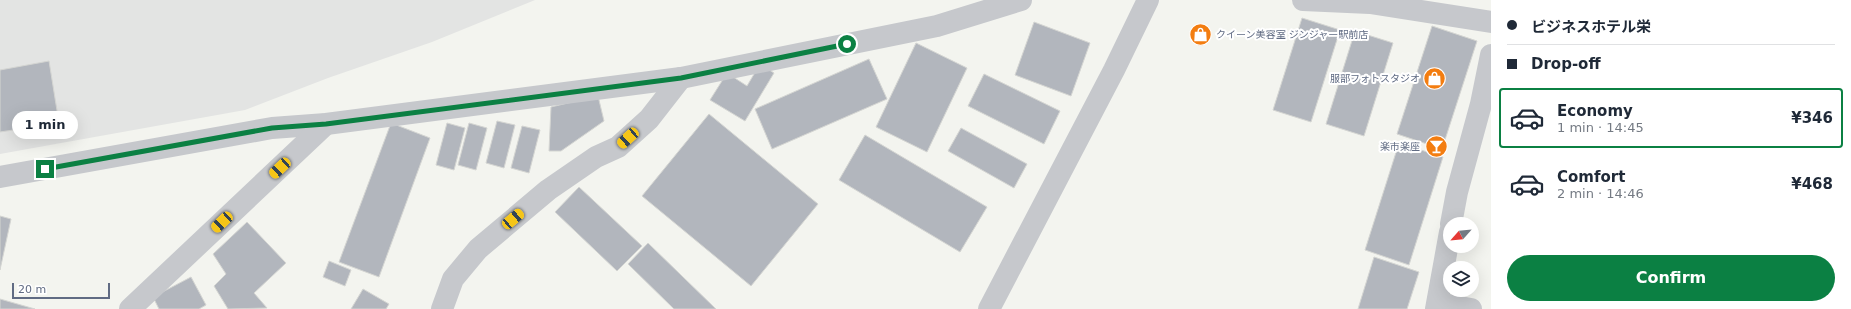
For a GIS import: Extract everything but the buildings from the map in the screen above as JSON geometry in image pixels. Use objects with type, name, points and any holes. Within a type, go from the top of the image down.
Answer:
[{"type":"street","points":[[0,177],[272,128],[326,124],[681,78],[937,26],[1021,0]]},
{"type":"street","points":[[989,309],[1114,70],[1148,0]]},
{"type":"street","points":[[1304,0],[1370,2],[1491,22],[1491,14]]},
{"type":"street","points":[[1453,217],[1457,192],[1482,104],[1491,55]]},
{"type":"street","points":[[442,309],[453,279],[478,249],[548,190],[596,157],[618,147],[649,120],[681,78]]},
{"type":"street","points":[[130,309],[326,124]]},
{"type":"street","points":[[1446,253],[1437,306],[1471,309]]},
{"type":"shaded area","points":[[0,0],[535,0],[432,42],[328,78],[245,110],[0,154]]},
{"type":"place","name":"クイーン美容室 ジンジャー駅前店","points":[[1201,34]]},
{"type":"place","name":"服部フォトスタジオ","points":[[1435,78]]},
{"type":"place","name":"楽市楽座","points":[[1436,146]]},
{"type":"route","points":[[45,169],[272,128],[326,124],[681,78],[847,44]]}]
